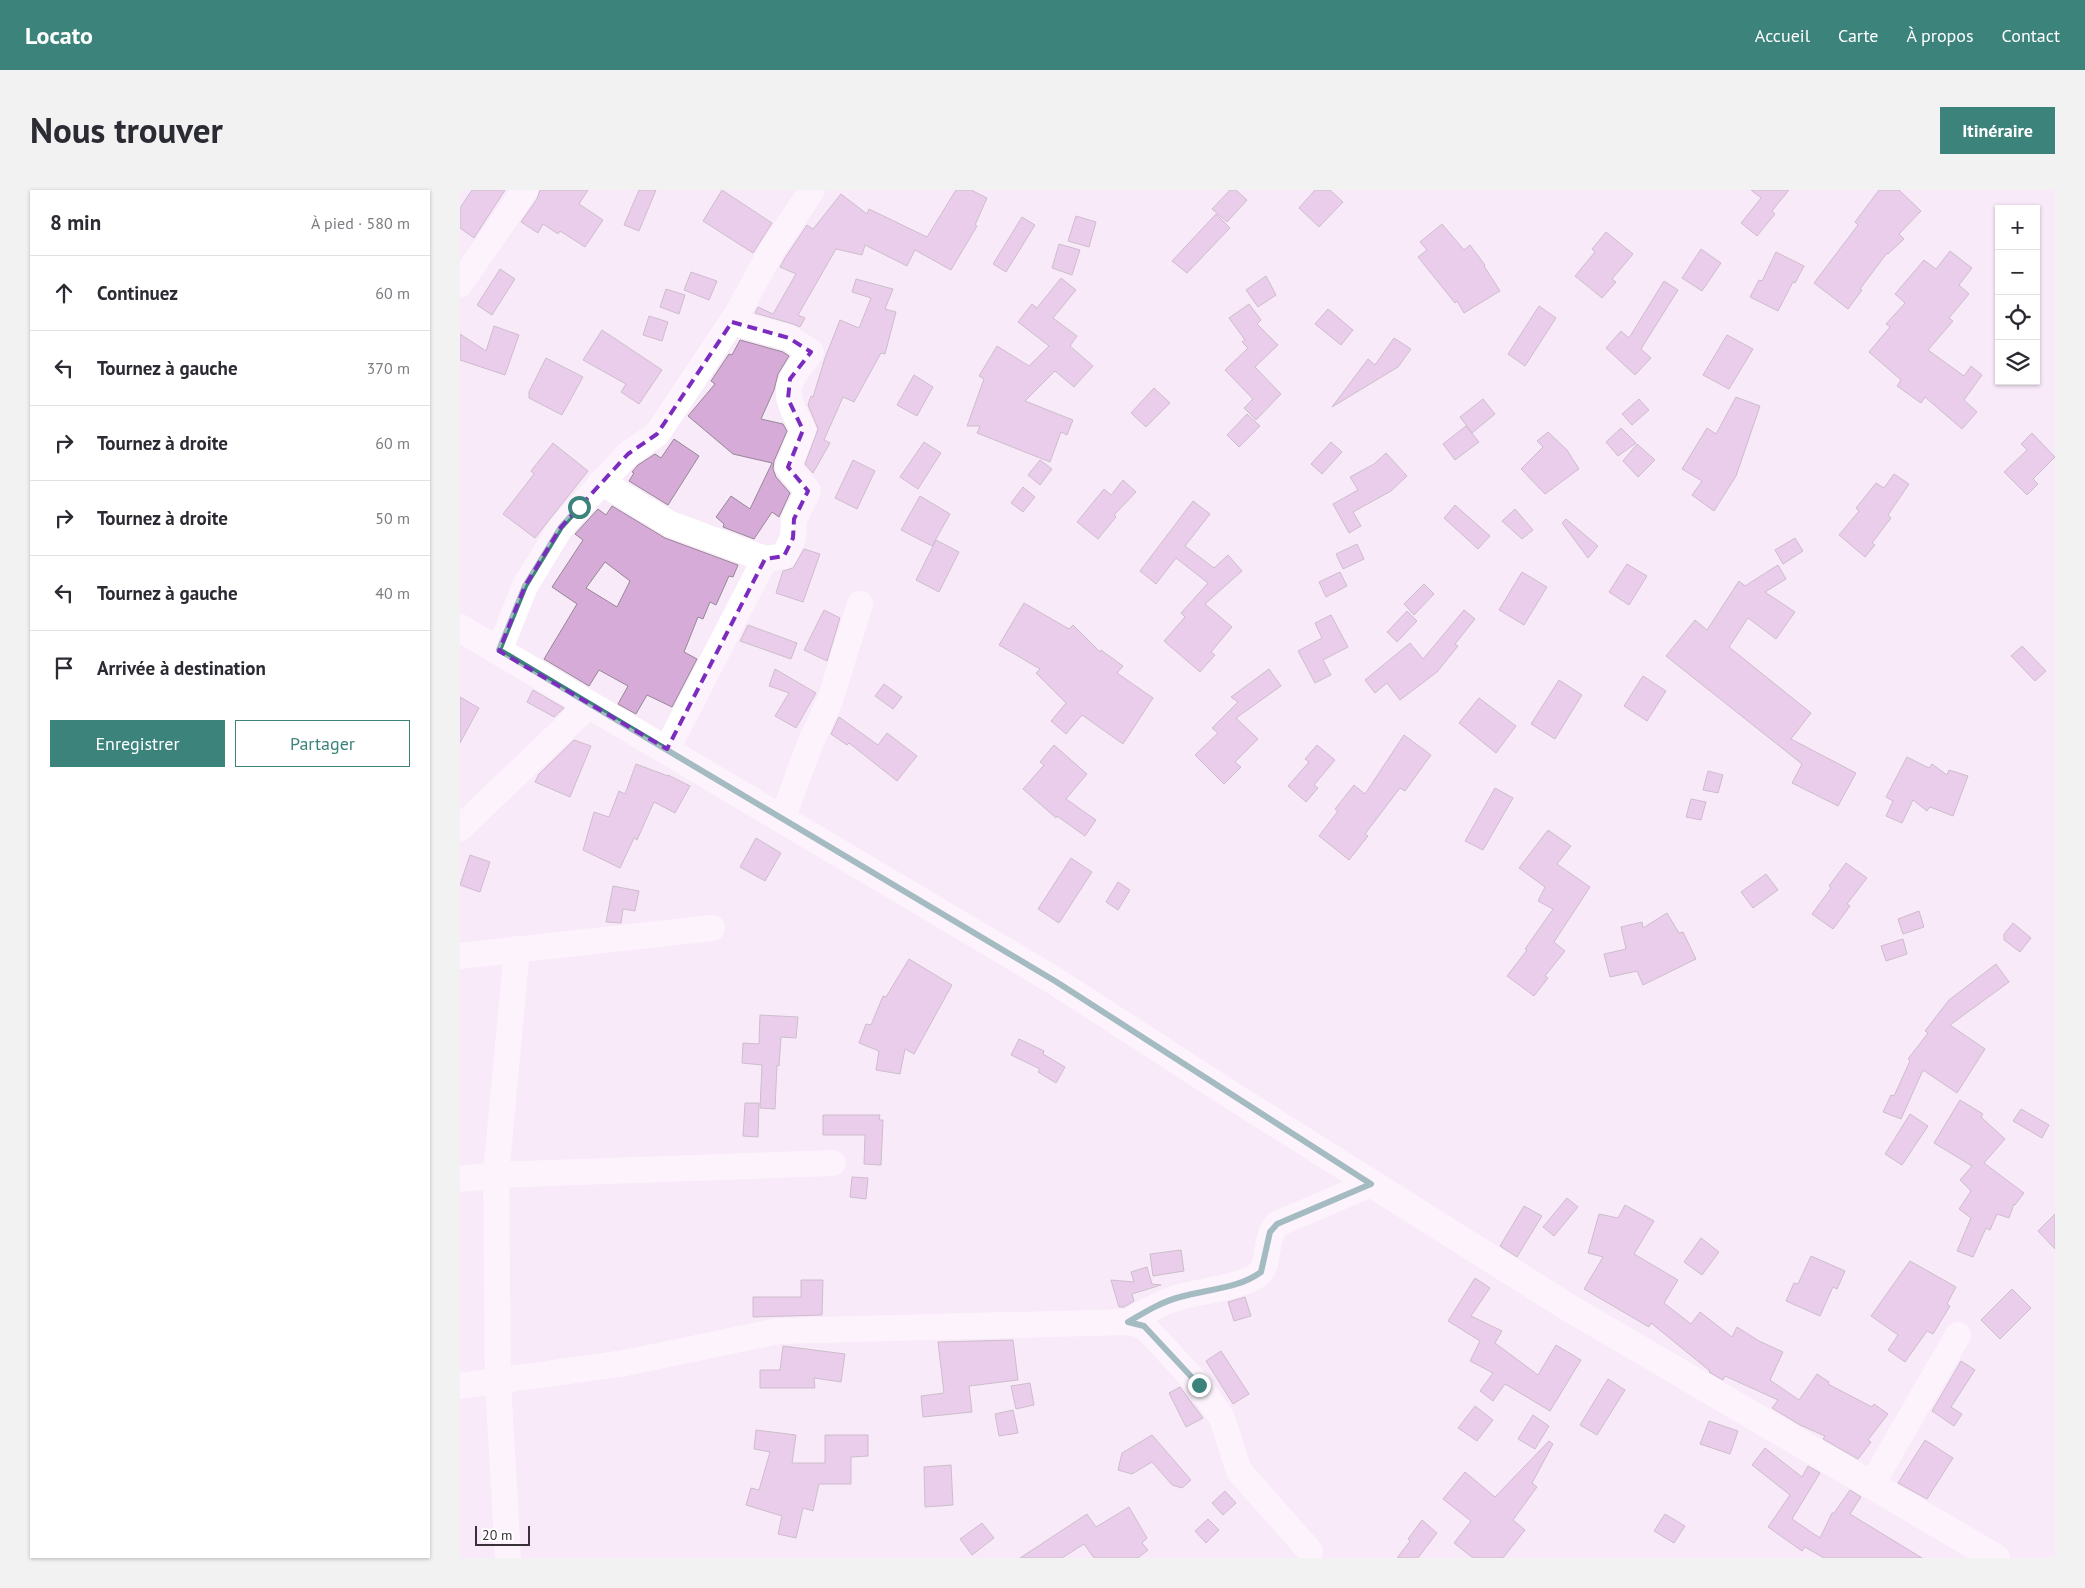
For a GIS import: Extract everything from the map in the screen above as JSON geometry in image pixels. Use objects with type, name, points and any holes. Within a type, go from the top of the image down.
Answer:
[{"type":"main road","points":[[460,628],[1055,981],[1371,1184],[1566,1306],[1996,1558]]},
{"type":"street","points":[[460,284],[525,190]]},
{"type":"street","points":[[499,650],[530,578],[561,527],[628,454],[657,434],[732,322],[772,250],[812,190]]},
{"type":"street","points":[[601,482],[670,524],[765,559],[784,556],[793,538],[794,519],[808,491],[788,467],[803,430],[788,399],[790,379],[811,352],[789,338],[732,322]]},
{"type":"street","points":[[667,750],[765,559]]},
{"type":"street","points":[[782,819],[810,744],[830,700],[860,604]]},
{"type":"street","points":[[460,828],[589,705]]},
{"type":"street","points":[[460,956],[712,928]]},
{"type":"street","points":[[508,1558],[498,1382],[496,1175],[517,949]]},
{"type":"street","points":[[460,1179],[496,1175],[833,1163]]},
{"type":"street","points":[[1128,1322],[1178,1297],[1232,1286],[1251,1280],[1261,1272],[1270,1232],[1277,1224],[1371,1184]]},
{"type":"street","points":[[460,1386],[625,1363],[778,1331],[1128,1322],[1144,1326],[1199,1385],[1222,1418],[1240,1471],[1310,1551]]},
{"type":"street","points":[[1872,1484],[1958,1335]]},
{"type":"highlighted area","points":[[732,322],[789,338],[811,352],[790,379],[788,399],[803,430],[788,467],[808,491],[794,519],[793,538],[784,556],[765,559],[667,749],[499,651],[525,586],[561,527],[628,454],[657,434]]},
{"type":"building","points":[[472,190],[505,190],[474,238],[460,228],[460,208]]},
{"type":"building","points":[[540,190],[588,190],[579,204],[603,220],[585,247],[560,231],[558,234],[543,224],[538,233],[521,222],[537,199]]},
{"type":"building","points":[[639,190],[656,190],[639,231],[624,225]]},
{"type":"building","points":[[722,190],[772,223],[753,253],[703,221]]},
{"type":"building","points":[[956,190],[971,190],[987,198],[975,225],[977,226],[951,270],[915,250],[907,266],[865,245],[862,255],[836,249],[798,315],[805,318],[800,327],[755,313],[758,307],[773,314],[796,274],[780,267],[785,258],[807,225],[813,229],[841,194],[867,214],[869,209],[927,237]]},
{"type":"building","points":[[1230,190],[1236,190],[1247,200],[1227,222],[1212,209]]},
{"type":"building","points":[[1315,190],[1330,190],[1343,202],[1319,227],[1299,208]]},
{"type":"building","points":[[1751,190],[1789,190],[1772,211],[1775,214],[1757,236],[1741,223],[1761,198]]},
{"type":"building","points":[[1879,190],[1899,190],[1921,211],[1899,234],[1904,239],[1887,253],[1860,289],[1862,290],[1848,309],[1814,283],[1858,225],[1855,222]]},
{"type":"building","points":[[1216,214],[1230,228],[1187,273],[1172,261]]},
{"type":"building","points":[[1076,216],[1096,222],[1089,247],[1068,241]]},
{"type":"building","points":[[1022,217],[1035,225],[1006,272],[993,264]]},
{"type":"building","points":[[1442,224],[1464,250],[1470,245],[1485,265],[1500,291],[1464,313],[1457,301],[1455,303],[1418,257],[1427,250],[1420,242]]},
{"type":"building","points":[[1606,232],[1633,254],[1612,279],[1616,282],[1602,298],[1575,276],[1595,252],[1592,249]]},
{"type":"building","points":[[1059,244],[1080,250],[1072,275],[1052,268]]},
{"type":"building","points":[[1701,249],[1721,263],[1702,291],[1682,278]]},
{"type":"building","points":[[1950,251],[1972,268],[1959,285],[1969,294],[1949,318],[1953,321],[1928,350],[1964,376],[1971,366],[1982,375],[1964,400],[1977,412],[1962,429],[1925,397],[1921,403],[1897,386],[1901,380],[1869,352],[1890,327],[1886,324],[1905,303],[1895,294],[1924,260],[1936,269]]},
{"type":"building","points":[[1776,252],[1804,266],[1795,283],[1793,282],[1778,311],[1750,297],[1759,280],[1762,281]]},
{"type":"building","points":[[500,269],[515,279],[492,315],[477,305]]},
{"type":"building","points":[[691,272],[717,281],[709,300],[684,290]]},
{"type":"building","points":[[1266,276],[1276,295],[1258,307],[1246,290]]},
{"type":"building","points":[[1061,278],[1076,290],[1053,318],[1077,336],[1070,346],[1093,366],[1074,387],[1055,371],[1025,401],[1073,420],[1067,435],[1061,432],[1050,462],[977,433],[980,426],[967,426],[984,379],[979,376],[997,346],[1029,366],[1049,346],[1018,322],[1032,304],[1037,308]]},
{"type":"building","points":[[856,279],[893,289],[885,309],[896,312],[885,354],[881,353],[854,402],[843,397],[824,440],[830,443],[813,473],[805,464],[818,429],[808,405],[811,396],[813,397],[825,358],[840,320],[859,328],[871,298],[852,292]]},
{"type":"building","points":[[1664,281],[1678,290],[1641,349],[1651,358],[1635,375],[1606,348],[1621,331],[1629,338]]},
{"type":"building","points":[[666,289],[685,295],[679,314],[660,307]]},
{"type":"building","points":[[1249,304],[1261,320],[1257,324],[1278,345],[1255,367],[1281,394],[1256,420],[1244,408],[1253,399],[1225,370],[1248,348],[1242,342],[1245,340],[1229,318]]},
{"type":"building","points":[[1539,306],[1556,318],[1525,366],[1508,354]]},
{"type":"building","points":[[1328,309],[1353,330],[1341,345],[1315,324]]},
{"type":"building","points":[[649,316],[668,322],[662,341],[643,335]]},
{"type":"building","points":[[494,326],[519,335],[505,375],[460,360],[460,334],[486,351]]},
{"type":"building","points":[[602,330],[662,370],[639,404],[621,392],[626,384],[583,360]]},
{"type":"building","points":[[1727,335],[1753,349],[1729,389],[1703,375]]},
{"type":"building","points":[[1394,338],[1411,349],[1398,367],[1332,407],[1368,359],[1375,365]]},
{"type":"building","points":[[740,340],[783,352],[789,356],[778,374],[774,390],[761,419],[783,424],[787,431],[774,461],[773,469],[776,477],[790,493],[779,517],[772,512],[754,539],[723,527],[724,524],[716,517],[731,496],[750,509],[772,463],[733,454],[688,416],[715,384],[711,381],[729,354],[732,355]]},
{"type":"building","points":[[546,358],[583,377],[562,415],[529,398],[529,392]]},
{"type":"building","points":[[914,375],[933,387],[917,416],[897,405]]},
{"type":"building","points":[[1154,388],[1170,403],[1146,427],[1131,413]]},
{"type":"building","points":[[1736,397],[1760,406],[1736,476],[1714,511],[1692,495],[1702,481],[1682,469],[1707,428],[1716,434]]},
{"type":"building","points":[[1483,399],[1495,414],[1472,433],[1460,417]]},
{"type":"building","points":[[1639,399],[1649,410],[1632,425],[1622,414]]},
{"type":"building","points":[[1247,414],[1260,426],[1239,447],[1227,435]]},
{"type":"building","points":[[1466,426],[1479,442],[1455,460],[1443,444]]},
{"type":"building","points":[[1621,428],[1636,443],[1618,456],[1606,442]]},
{"type":"building","points":[[1548,432],[1567,450],[1579,469],[1545,494],[1521,469],[1543,447],[1537,441]]},
{"type":"building","points":[[2032,433],[2055,457],[2033,479],[2038,484],[2027,495],[2004,472],[2027,450],[2021,444]]},
{"type":"building","points":[[674,439],[699,456],[668,505],[629,481],[634,473],[632,472],[638,465],[655,454],[661,458]]},
{"type":"building","points":[[924,442],[941,453],[918,489],[900,477]]},
{"type":"building","points":[[1331,442],[1342,452],[1322,474],[1311,464]]},
{"type":"building","points":[[553,443],[588,471],[535,538],[503,514],[534,474],[531,471]]},
{"type":"building","points":[[1637,444],[1655,460],[1638,477],[1623,461]]},
{"type":"building","points":[[1386,453],[1407,476],[1391,491],[1353,512],[1361,526],[1349,533],[1333,504],[1358,490],[1350,477],[1374,464]]},
{"type":"building","points":[[853,460],[875,471],[857,509],[835,498]]},
{"type":"building","points":[[1040,460],[1052,469],[1040,485],[1028,475]]},
{"type":"building","points":[[1894,474],[1909,484],[1888,515],[1891,518],[1872,543],[1875,545],[1865,557],[1839,535],[1859,511],[1856,508],[1876,483],[1884,488]]},
{"type":"building","points":[[1123,480],[1136,492],[1114,515],[1116,517],[1098,539],[1077,522],[1104,489],[1111,495]]},
{"type":"building","points":[[1023,487],[1035,497],[1023,512],[1011,503]]},
{"type":"building","points":[[920,496],[950,514],[932,546],[901,530]]},
{"type":"building","points":[[1193,501],[1210,514],[1185,546],[1214,568],[1228,555],[1242,571],[1205,604],[1232,627],[1211,652],[1215,655],[1200,672],[1164,641],[1185,617],[1181,613],[1208,583],[1176,558],[1156,584],[1140,571]]},
{"type":"building","points":[[1455,505],[1490,536],[1478,549],[1444,518]]},
{"type":"building","points":[[612,506],[665,538],[738,565],[733,577],[729,576],[716,605],[710,602],[703,619],[698,617],[684,652],[697,659],[672,707],[647,695],[636,714],[618,704],[628,686],[599,670],[589,686],[544,659],[577,604],[552,587],[583,540],[575,534],[598,509],[606,515]],"holes":[[[605,562],[630,581],[617,607],[586,588]]]},
{"type":"building","points":[[1515,509],[1533,530],[1522,539],[1502,521]]},
{"type":"building","points":[[1566,519],[1598,546],[1588,558],[1562,523]]},
{"type":"building","points":[[1795,538],[1803,551],[1783,564],[1775,550]]},
{"type":"building","points":[[936,540],[959,552],[939,592],[916,580]]},
{"type":"building","points":[[1357,544],[1364,559],[1343,569],[1336,554]]},
{"type":"building","points":[[804,549],[820,554],[803,602],[776,593],[783,571],[793,568]]},
{"type":"building","points":[[1627,564],[1647,576],[1629,605],[1609,592]]},
{"type":"building","points":[[1778,565],[1786,579],[1765,592],[1795,612],[1776,639],[1748,618],[1729,647],[1811,713],[1791,739],[1856,773],[1838,806],[1792,783],[1802,764],[1666,656],[1695,620],[1707,630],[1739,581],[1745,586]]},
{"type":"building","points":[[1340,572],[1347,586],[1326,597],[1319,582]]},
{"type":"building","points":[[1522,572],[1547,587],[1524,625],[1499,610]]},
{"type":"building","points":[[1424,584],[1434,594],[1414,615],[1404,604]]},
{"type":"building","points":[[1024,603],[1069,629],[1073,625],[1100,652],[1101,650],[1123,666],[1117,673],[1153,698],[1123,744],[1082,715],[1066,734],[1051,721],[1066,703],[1036,673],[1040,669],[999,645]]},
{"type":"building","points":[[824,610],[840,618],[827,661],[804,650]]},
{"type":"building","points":[[1464,610],[1475,619],[1455,644],[1458,646],[1437,672],[1400,700],[1387,683],[1375,693],[1365,680],[1410,643],[1423,659]]},
{"type":"building","points":[[1407,611],[1417,621],[1397,642],[1387,632]]},
{"type":"building","points":[[1331,615],[1348,647],[1323,660],[1331,675],[1315,683],[1298,651],[1322,638],[1315,623]]},
{"type":"building","points":[[748,625],[797,643],[791,659],[740,641]]},
{"type":"building","points":[[2022,646],[2046,671],[2035,681],[2011,656]]},
{"type":"building","points":[[775,669],[816,693],[796,728],[775,716],[789,693],[769,686]]},
{"type":"building","points":[[1269,669],[1281,686],[1236,718],[1258,739],[1235,762],[1241,767],[1224,784],[1195,755],[1218,733],[1212,728],[1238,702],[1231,697]]},
{"type":"building","points":[[1643,676],[1666,691],[1647,721],[1624,706]]},
{"type":"building","points":[[1559,680],[1582,695],[1555,739],[1531,724]]},
{"type":"building","points":[[884,684],[902,697],[893,709],[875,696]]},
{"type":"building","points":[[533,690],[564,708],[554,717],[527,702]]},
{"type":"building","points":[[460,697],[479,708],[460,743]]},
{"type":"building","points":[[1479,698],[1516,726],[1496,753],[1459,723]]},
{"type":"building","points":[[839,717],[878,745],[887,733],[917,756],[897,781],[849,743],[847,745],[831,734]]},
{"type":"building","points":[[1404,735],[1431,755],[1405,791],[1400,788],[1365,834],[1368,836],[1349,860],[1319,836],[1338,811],[1335,809],[1354,785],[1365,794]]},
{"type":"building","points":[[574,740],[591,746],[570,797],[535,782],[539,774]]},
{"type":"building","points":[[1054,745],[1087,774],[1066,799],[1096,820],[1085,836],[1057,816],[1056,818],[1023,789],[1044,765],[1040,762]]},
{"type":"building","points":[[1317,745],[1335,760],[1314,785],[1318,788],[1306,802],[1288,786],[1309,762],[1305,759]]},
{"type":"building","points":[[1907,757],[1929,768],[1932,764],[1947,775],[1949,770],[1968,776],[1953,816],[1930,807],[1927,811],[1913,800],[1902,823],[1886,816],[1893,801],[1886,797]]},
{"type":"building","points":[[636,764],[668,775],[690,786],[675,813],[654,802],[637,840],[634,838],[620,868],[583,850],[594,812],[609,817],[619,791],[625,794]]},
{"type":"building","points":[[1708,771],[1723,775],[1718,793],[1703,790]]},
{"type":"building","points":[[1495,788],[1513,798],[1483,850],[1465,841]]},
{"type":"building","points":[[1691,799],[1706,802],[1701,820],[1686,817]]},
{"type":"building","points":[[1548,830],[1571,846],[1557,864],[1590,887],[1554,942],[1565,951],[1545,976],[1548,978],[1534,996],[1507,976],[1527,950],[1525,949],[1553,909],[1538,901],[1545,887],[1519,868]]},
{"type":"building","points":[[756,838],[781,853],[765,881],[740,867]]},
{"type":"building","points":[[470,855],[490,862],[480,892],[460,885]]},
{"type":"building","points":[[1071,858],[1092,872],[1059,923],[1038,909]]},
{"type":"building","points":[[1846,863],[1867,878],[1847,904],[1850,906],[1833,929],[1812,914]]},
{"type":"building","points":[[1766,874],[1778,890],[1753,908],[1741,892]]},
{"type":"building","points":[[1118,882],[1130,890],[1118,910],[1106,902]]},
{"type":"building","points":[[613,886],[639,891],[635,911],[623,909],[621,923],[606,922]]},
{"type":"building","points":[[1919,911],[1924,927],[1903,934],[1898,919]]},
{"type":"building","points":[[1667,913],[1679,933],[1683,932],[1696,959],[1643,985],[1637,971],[1610,977],[1604,954],[1626,949],[1621,927],[1642,922],[1643,928]]},
{"type":"building","points":[[2013,923],[2031,938],[2020,952],[2004,940],[2004,934]]},
{"type":"building","points":[[1903,939],[1907,954],[1886,961],[1881,946]]},
{"type":"building","points":[[909,959],[952,985],[914,1054],[905,1049],[900,1074],[876,1070],[879,1051],[859,1043],[866,1024],[871,1025],[883,996],[886,997]]},
{"type":"building","points":[[1996,964],[2009,982],[1950,1025],[1985,1049],[1957,1093],[1923,1070],[1901,1119],[1883,1112],[1891,1095],[1894,1096],[1910,1061],[1908,1059],[1928,1033],[1925,1031],[1949,1000]]},
{"type":"building","points":[[760,1015],[798,1017],[796,1038],[781,1037],[779,1066],[777,1065],[775,1109],[760,1108],[762,1065],[742,1063],[743,1043],[759,1044]]},
{"type":"building","points":[[1019,1039],[1044,1051],[1043,1054],[1065,1067],[1056,1083],[1038,1072],[1040,1069],[1011,1055]]},
{"type":"building","points":[[1960,1100],[1983,1114],[1981,1117],[2005,1139],[1984,1163],[2024,1193],[2014,1204],[2009,1218],[1997,1214],[1990,1230],[1986,1228],[1973,1257],[1957,1251],[1971,1218],[1959,1209],[1971,1191],[1960,1180],[1972,1166],[1934,1143]]},
{"type":"building","points":[[745,1103],[759,1103],[758,1137],[743,1136]]},
{"type":"building","points":[[2021,1109],[2049,1125],[2042,1138],[2013,1121]]},
{"type":"building","points":[[1910,1114],[1928,1126],[1902,1165],[1885,1154]]},
{"type":"building","points":[[823,1115],[880,1115],[879,1120],[883,1120],[881,1165],[864,1164],[865,1135],[823,1135]]},
{"type":"building","points":[[852,1177],[868,1178],[866,1199],[850,1197]]},
{"type":"building","points":[[1567,1198],[1578,1207],[1554,1236],[1543,1227]]},
{"type":"building","points":[[1625,1205],[1654,1221],[1634,1254],[1678,1280],[1664,1303],[1691,1324],[1700,1312],[1732,1337],[1737,1327],[1759,1341],[1783,1352],[1770,1380],[1799,1400],[1817,1374],[1829,1382],[1828,1384],[1872,1407],[1874,1404],[1888,1414],[1868,1440],[1871,1442],[1858,1459],[1823,1439],[1825,1436],[1800,1425],[1772,1408],[1778,1400],[1725,1376],[1723,1380],[1709,1372],[1651,1323],[1649,1327],[1584,1289],[1603,1257],[1588,1253],[1599,1214],[1618,1218]]},
{"type":"building","points":[[1524,1206],[1542,1216],[1517,1257],[1500,1246]]},
{"type":"building","points":[[2055,1214],[2055,1249],[2038,1231]]},
{"type":"building","points":[[1701,1238],[1719,1252],[1702,1275],[1684,1262]]},
{"type":"building","points":[[1181,1250],[1184,1271],[1153,1276],[1150,1254]]},
{"type":"building","points":[[1811,1256],[1845,1271],[1837,1289],[1833,1287],[1820,1316],[1786,1301],[1794,1283],[1798,1284]]},
{"type":"building","points":[[1910,1261],[1956,1287],[1947,1304],[1950,1306],[1933,1334],[1927,1331],[1905,1362],[1888,1350],[1898,1335],[1871,1316]]},
{"type":"building","points":[[1147,1267],[1152,1284],[1161,1285],[1132,1294],[1134,1301],[1124,1307],[1119,1307],[1111,1280],[1134,1282],[1131,1272]]},
{"type":"building","points":[[1475,1278],[1490,1288],[1471,1316],[1502,1331],[1495,1343],[1538,1375],[1556,1345],[1581,1360],[1550,1411],[1505,1384],[1493,1401],[1480,1391],[1493,1373],[1470,1361],[1480,1341],[1448,1321]]},
{"type":"building","points":[[801,1280],[823,1280],[822,1315],[753,1317],[753,1297],[801,1297]]},
{"type":"building","points":[[2012,1289],[2031,1308],[2000,1339],[1981,1320]]},
{"type":"building","points":[[1245,1297],[1251,1316],[1234,1321],[1228,1302]]},
{"type":"building","points":[[1013,1340],[1018,1380],[969,1386],[972,1412],[923,1417],[921,1396],[944,1393],[938,1342]]},
{"type":"building","points":[[783,1346],[845,1354],[841,1382],[814,1378],[815,1388],[760,1388],[760,1370],[780,1370]]},
{"type":"building","points":[[1221,1351],[1249,1394],[1233,1404],[1206,1361]]},
{"type":"building","points":[[1961,1361],[1975,1370],[1951,1407],[1962,1414],[1954,1426],[1932,1411]]},
{"type":"building","points":[[1608,1379],[1625,1390],[1597,1435],[1580,1425]]},
{"type":"building","points":[[1030,1383],[1034,1405],[1016,1409],[1011,1386]]},
{"type":"building","points":[[1180,1387],[1203,1418],[1186,1427],[1169,1393]]},
{"type":"building","points":[[1475,1406],[1493,1420],[1477,1441],[1458,1428]]},
{"type":"building","points":[[1013,1410],[1018,1433],[999,1436],[995,1414]]},
{"type":"building","points":[[1533,1415],[1549,1426],[1535,1449],[1518,1439]]},
{"type":"building","points":[[1709,1421],[1738,1431],[1730,1454],[1700,1444]]},
{"type":"building","points":[[756,1430],[796,1435],[792,1463],[825,1463],[825,1435],[868,1435],[868,1456],[851,1457],[851,1484],[819,1484],[813,1511],[803,1508],[796,1538],[778,1534],[782,1516],[746,1505],[751,1488],[759,1490],[770,1452],[754,1449]]},
{"type":"building","points":[[1152,1435],[1191,1480],[1182,1488],[1172,1485],[1152,1462],[1132,1474],[1118,1470],[1122,1453]]},
{"type":"building","points":[[1925,1440],[1953,1458],[1927,1499],[1898,1483]]},
{"type":"building","points":[[1549,1441],[1553,1444],[1532,1483],[1537,1487],[1513,1520],[1525,1530],[1503,1558],[1473,1558],[1454,1543],[1471,1521],[1443,1499],[1465,1472],[1495,1497]]},
{"type":"building","points":[[1765,1448],[1802,1477],[1808,1466],[1820,1473],[1792,1519],[1820,1538],[1832,1513],[1834,1513],[1850,1490],[1861,1497],[1850,1514],[1922,1558],[1824,1558],[1805,1547],[1802,1551],[1768,1527],[1790,1495],[1752,1465]]},
{"type":"building","points":[[951,1465],[953,1505],[925,1507],[924,1467]]},
{"type":"building","points":[[1225,1491],[1236,1503],[1223,1515],[1212,1503]]},
{"type":"building","points":[[1129,1507],[1147,1538],[1142,1543],[1148,1550],[1138,1558],[1094,1558],[1084,1544],[1062,1558],[1020,1558],[1087,1514],[1096,1527]]},
{"type":"building","points":[[1665,1514],[1685,1526],[1674,1543],[1654,1531]]},
{"type":"building","points":[[1208,1519],[1219,1530],[1206,1543],[1195,1531]]},
{"type":"building","points":[[1422,1520],[1437,1533],[1418,1558],[1397,1558],[1410,1541],[1408,1539]]},
{"type":"building","points":[[982,1523],[994,1538],[972,1555],[960,1539]]},
{"type":"route","points":[[579,507],[561,527],[525,586],[499,650],[1055,981],[1371,1184],[1277,1224],[1270,1232],[1261,1272],[1251,1280],[1232,1286],[1178,1297],[1128,1322],[1144,1326],[1199,1385]]}]
